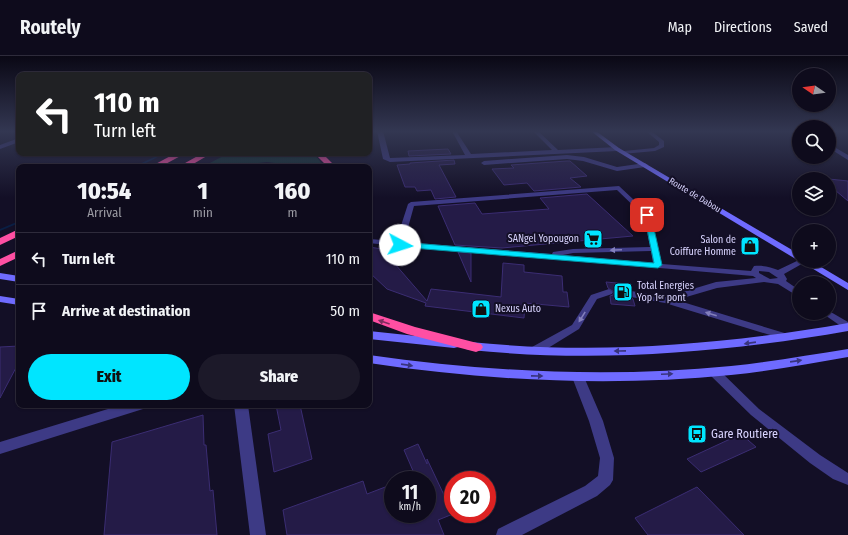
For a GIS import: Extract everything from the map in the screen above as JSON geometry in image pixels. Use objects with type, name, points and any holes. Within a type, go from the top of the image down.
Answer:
[{"type":"highway","points":[[160,164],[176,156]]},
{"type":"highway","points":[[188,164],[202,156]]},
{"type":"highway","points":[[321,156],[329,164]]},
{"type":"highway","points":[[0,242],[16,234]]},
{"type":"highway","points":[[0,263],[16,255]]},
{"type":"highway","points":[[372,317],[412,331],[476,347]]},
{"type":"main road","name":"Route de Dabou","points":[[625,153],[792,254]]},
{"type":"main road","points":[[816,268],[848,287]]},
{"type":"main road","points":[[0,276],[16,279]]},
{"type":"main road","points":[[1,300],[16,302]]},
{"type":"main road","points":[[372,335],[476,347],[593,352],[668,350],[726,346],[788,338],[848,327]]},
{"type":"main road","points":[[372,360],[409,366],[517,376],[578,377],[714,372],[848,353]]},
{"type":"street","points":[[386,153],[388,160],[527,153]]},
{"type":"street","points":[[504,535],[591,492],[605,480],[607,458],[596,421],[578,377]]},
{"type":"street","points":[[0,448],[128,408]]},
{"type":"street","points":[[241,408],[258,535]]},
{"type":"lane","points":[[484,163],[567,157],[584,159],[617,169],[645,165]]},
{"type":"lane","points":[[400,245],[411,204],[618,188],[647,215],[658,265]]},
{"type":"lane","points":[[372,241],[400,245],[755,274],[764,280]]},
{"type":"lane","points":[[541,257],[586,251],[655,249]]},
{"type":"lane","points":[[582,260],[586,251]]},
{"type":"lane","points":[[755,274],[754,270],[762,268],[779,277],[792,288]]},
{"type":"lane","points":[[666,300],[716,285],[779,277],[793,268]]},
{"type":"lane","points":[[536,350],[576,327],[594,297],[609,292]]},
{"type":"lane","points":[[632,294],[666,300],[788,338]]},
{"type":"lane","points":[[836,319],[848,327]]},
{"type":"lane","points":[[714,372],[755,412],[815,459],[838,475],[848,479]]},
{"type":"green space","points":[[223,156],[316,156],[322,164],[283,164],[267,162],[250,164],[208,164]]},
{"type":"building","points":[[408,153],[451,154],[409,156]]},
{"type":"building","points":[[454,160],[455,164],[439,165],[456,197],[435,199],[431,190],[417,191],[415,187],[405,187],[397,165],[410,163]]},
{"type":"building","points":[[570,161],[587,176],[570,178],[581,187],[534,191],[527,183],[504,185],[492,169],[514,168],[511,165]]},
{"type":"building","points":[[836,180],[848,181],[848,201],[836,191]]},
{"type":"building","points":[[587,194],[633,236],[502,248],[455,245],[438,206],[475,203],[482,214],[549,209],[540,198]]},
{"type":"building","points":[[372,247],[382,249],[427,301],[431,289],[501,297],[503,263],[524,265],[524,272],[562,276],[563,292],[567,292],[569,307],[525,303],[524,318],[425,306],[426,303],[387,289],[372,275]]},
{"type":"building","points":[[458,252],[471,253],[471,282]]},
{"type":"building","points":[[606,282],[628,284],[630,290],[626,294],[633,299],[635,306],[611,304],[610,296],[613,295],[614,292],[608,288]]},
{"type":"building","points":[[16,346],[16,368],[0,398],[0,347]]},
{"type":"building","points":[[277,408],[301,408],[312,459],[274,472],[268,434],[281,430]]},
{"type":"building","points":[[203,415],[204,445],[206,445],[210,491],[213,490],[217,535],[104,535],[112,442]]},
{"type":"building","points":[[741,434],[756,447],[701,472],[687,459]]},
{"type":"building","points":[[418,444],[427,464],[427,459],[433,471],[413,471],[404,450]]},
{"type":"building","points":[[436,478],[444,495],[444,518],[438,520],[444,535],[287,535],[283,510],[363,481],[367,494],[384,487],[384,523],[436,523]]},
{"type":"building","points":[[697,487],[744,535],[648,535],[635,518]]},
{"type":"waterway","points":[[141,164],[159,156]]},
{"type":"waterway","points":[[0,230],[16,223]]},
{"type":"place","name":"SANgel Yopougon","points":[[593,239]]},
{"type":"place","name":"Salon de Coiffure Homme","points":[[750,246]]},
{"type":"place","name":"Total Energies Yop 1ᵉʳ pont","points":[[623,292]]},
{"type":"place","name":"Nexus Auto","points":[[481,309]]},
{"type":"place","name":"Gare Routiere","points":[[697,434]]},
{"type":"route","points":[[400,245],[658,265],[647,215]]}]
